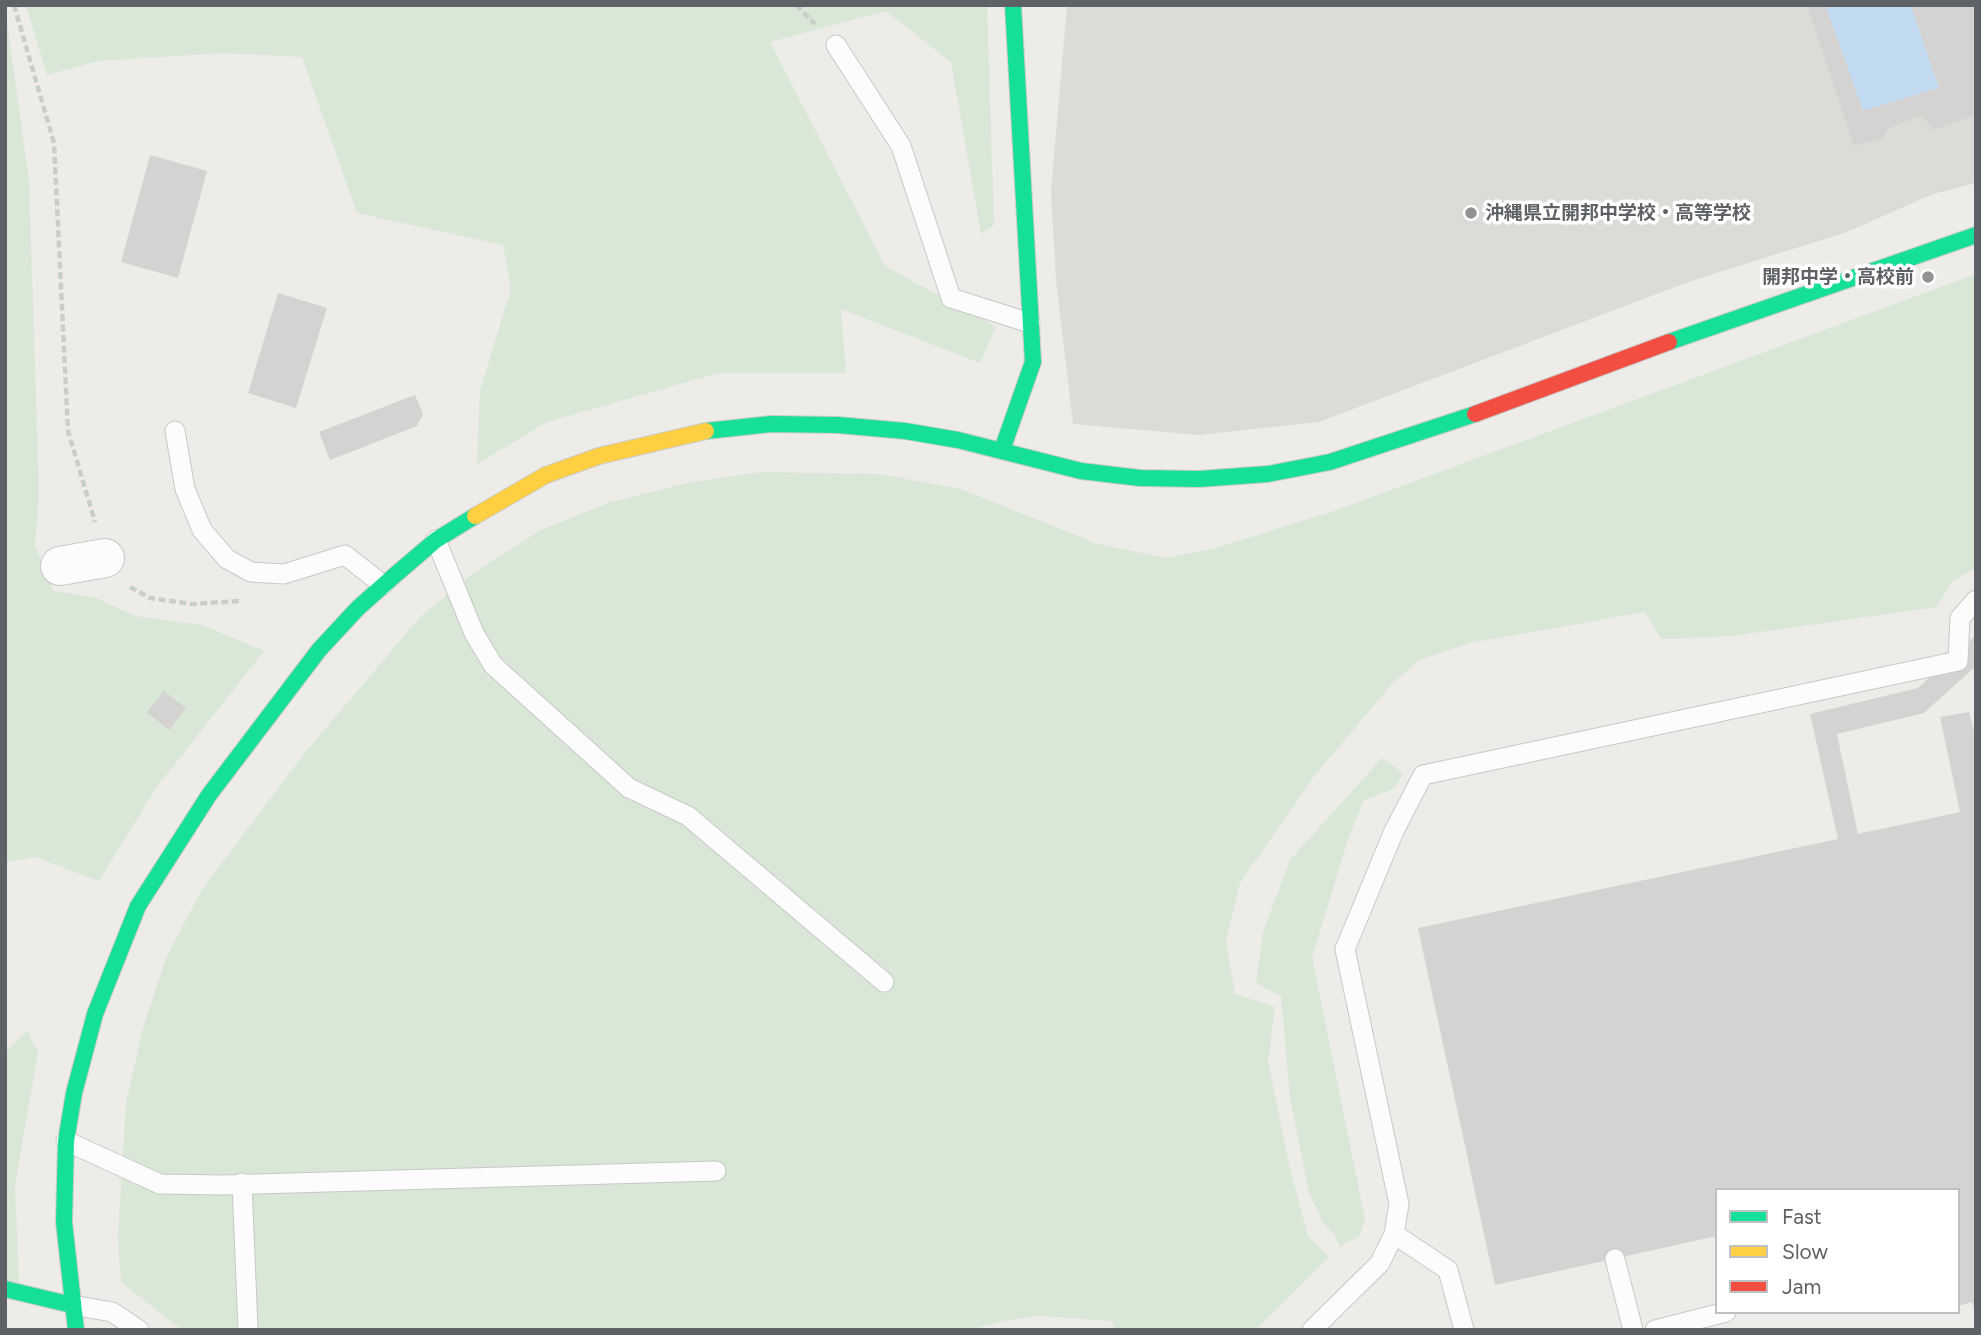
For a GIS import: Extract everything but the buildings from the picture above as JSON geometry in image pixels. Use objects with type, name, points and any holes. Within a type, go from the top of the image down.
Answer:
[{"type":"street","points":[[1002,450],[1033,362],[1013,5]]},
{"type":"street","points":[[76,1330],[64,1222],[66,1142],[74,1093],[95,1014],[138,906],[195,815],[319,650],[383,585],[436,540],[547,475],[599,456],[704,431],[771,424],[838,425],[905,431],[1002,450],[1081,471],[1140,478],[1199,479],[1268,474],[1330,462],[1422,435],[1622,358],[1976,235]]},
{"type":"street","points":[[60,566],[105,558]]},
{"type":"street","points":[[5,1289],[72,1305]]},
{"type":"lane","points":[[836,45],[901,146],[951,298],[1030,323]]},
{"type":"lane","points":[[175,430],[186,489],[202,530],[227,559],[251,572],[284,574],[345,555],[383,585]]},
{"type":"lane","points":[[436,540],[474,633],[493,665],[629,788],[688,816],[884,982]]},
{"type":"lane","points":[[1312,1330],[1380,1263],[1394,1234],[1399,1204],[1345,949],[1394,831],[1423,775],[1958,661],[1960,618],[1976,600]]},
{"type":"lane","points":[[66,1142],[160,1184],[716,1171]]},
{"type":"lane","points":[[242,1183],[248,1330]]},
{"type":"lane","points":[[1394,1234],[1448,1270],[1464,1330]]},
{"type":"lane","points":[[1615,1259],[1633,1330]]},
{"type":"lane","points":[[72,1305],[113,1312],[139,1330]]},
{"type":"lane","points":[[1655,1330],[1718,1314]]},
{"type":"path","points":[[14,5],[54,143],[68,430],[105,558],[127,585],[150,598],[191,604],[245,600]]},
{"type":"shaded area","name":"沖縄県立開邦中学校・高等学校","points":[[1067,5],[1976,5],[1976,183],[1933,194],[1847,232],[1691,281],[1319,422],[1199,435],[1073,424],[1056,280],[1051,192]]},
{"type":"green space","points":[[26,5],[987,5],[994,225],[981,234],[951,62],[886,11],[770,42],[885,266],[996,327],[980,363],[841,309],[846,373],[718,373],[547,422],[477,464],[480,391],[511,289],[503,245],[357,213],[302,57],[224,53],[98,61],[47,75]]},
{"type":"green space","points":[[6,15],[29,181],[39,493],[35,545],[53,591],[94,597],[135,616],[202,625],[264,651],[156,788],[99,881],[35,857],[5,862]]},
{"type":"green space","points":[[1976,274],[1976,567],[1952,582],[1936,607],[1732,636],[1661,639],[1645,612],[1470,643],[1419,660],[1392,684],[1315,775],[1240,883],[1226,941],[1235,994],[1275,1007],[1268,1062],[1291,1173],[1308,1236],[1329,1257],[1255,1330],[1114,1330],[1112,1321],[1038,1316],[1002,1321],[970,1330],[182,1330],[121,1282],[118,1238],[126,1103],[143,1028],[166,958],[201,891],[304,754],[420,617],[475,572],[541,530],[611,502],[687,483],[761,472],[878,474],[961,489],[1098,544],[1166,558],[1216,548],[1334,511]]},
{"type":"green space","points":[[1382,758],[1403,773],[1394,789],[1364,800],[1349,836],[1312,957],[1365,1219],[1360,1235],[1340,1247],[1334,1234],[1323,1223],[1309,1192],[1290,1098],[1281,996],[1256,983],[1263,932],[1290,860]]},
{"type":"green space","points":[[27,1031],[38,1052],[15,1185],[19,1283],[5,1280],[5,1053]]},
{"type":"water","points":[[1825,5],[1911,5],[1939,88],[1863,111]]},
{"type":"traffic: fast","points":[[1002,450],[1033,362],[1013,5]]},
{"type":"traffic: fast","points":[[1669,342],[1976,235]]},
{"type":"traffic: fast","points":[[706,431],[771,424],[838,425],[905,431],[958,440],[1081,471],[1140,478],[1199,479],[1268,474],[1330,462],[1475,414]]},
{"type":"traffic: fast","points":[[76,1330],[64,1222],[66,1141],[74,1093],[95,1014],[138,906],[209,795],[319,650],[358,608],[395,575],[436,540],[475,516]]},
{"type":"traffic: fast","points":[[5,1289],[72,1305]]},
{"type":"traffic: slow","points":[[475,516],[546,475],[599,456],[706,431]]},
{"type":"traffic: jam","points":[[1475,414],[1669,342]]},
{"type":"place","name":"沖縄県立開邦中学校・高等学校","points":[[1471,213]]},
{"type":"place","name":"開邦中学・高校前","points":[[1928,277]]}]
